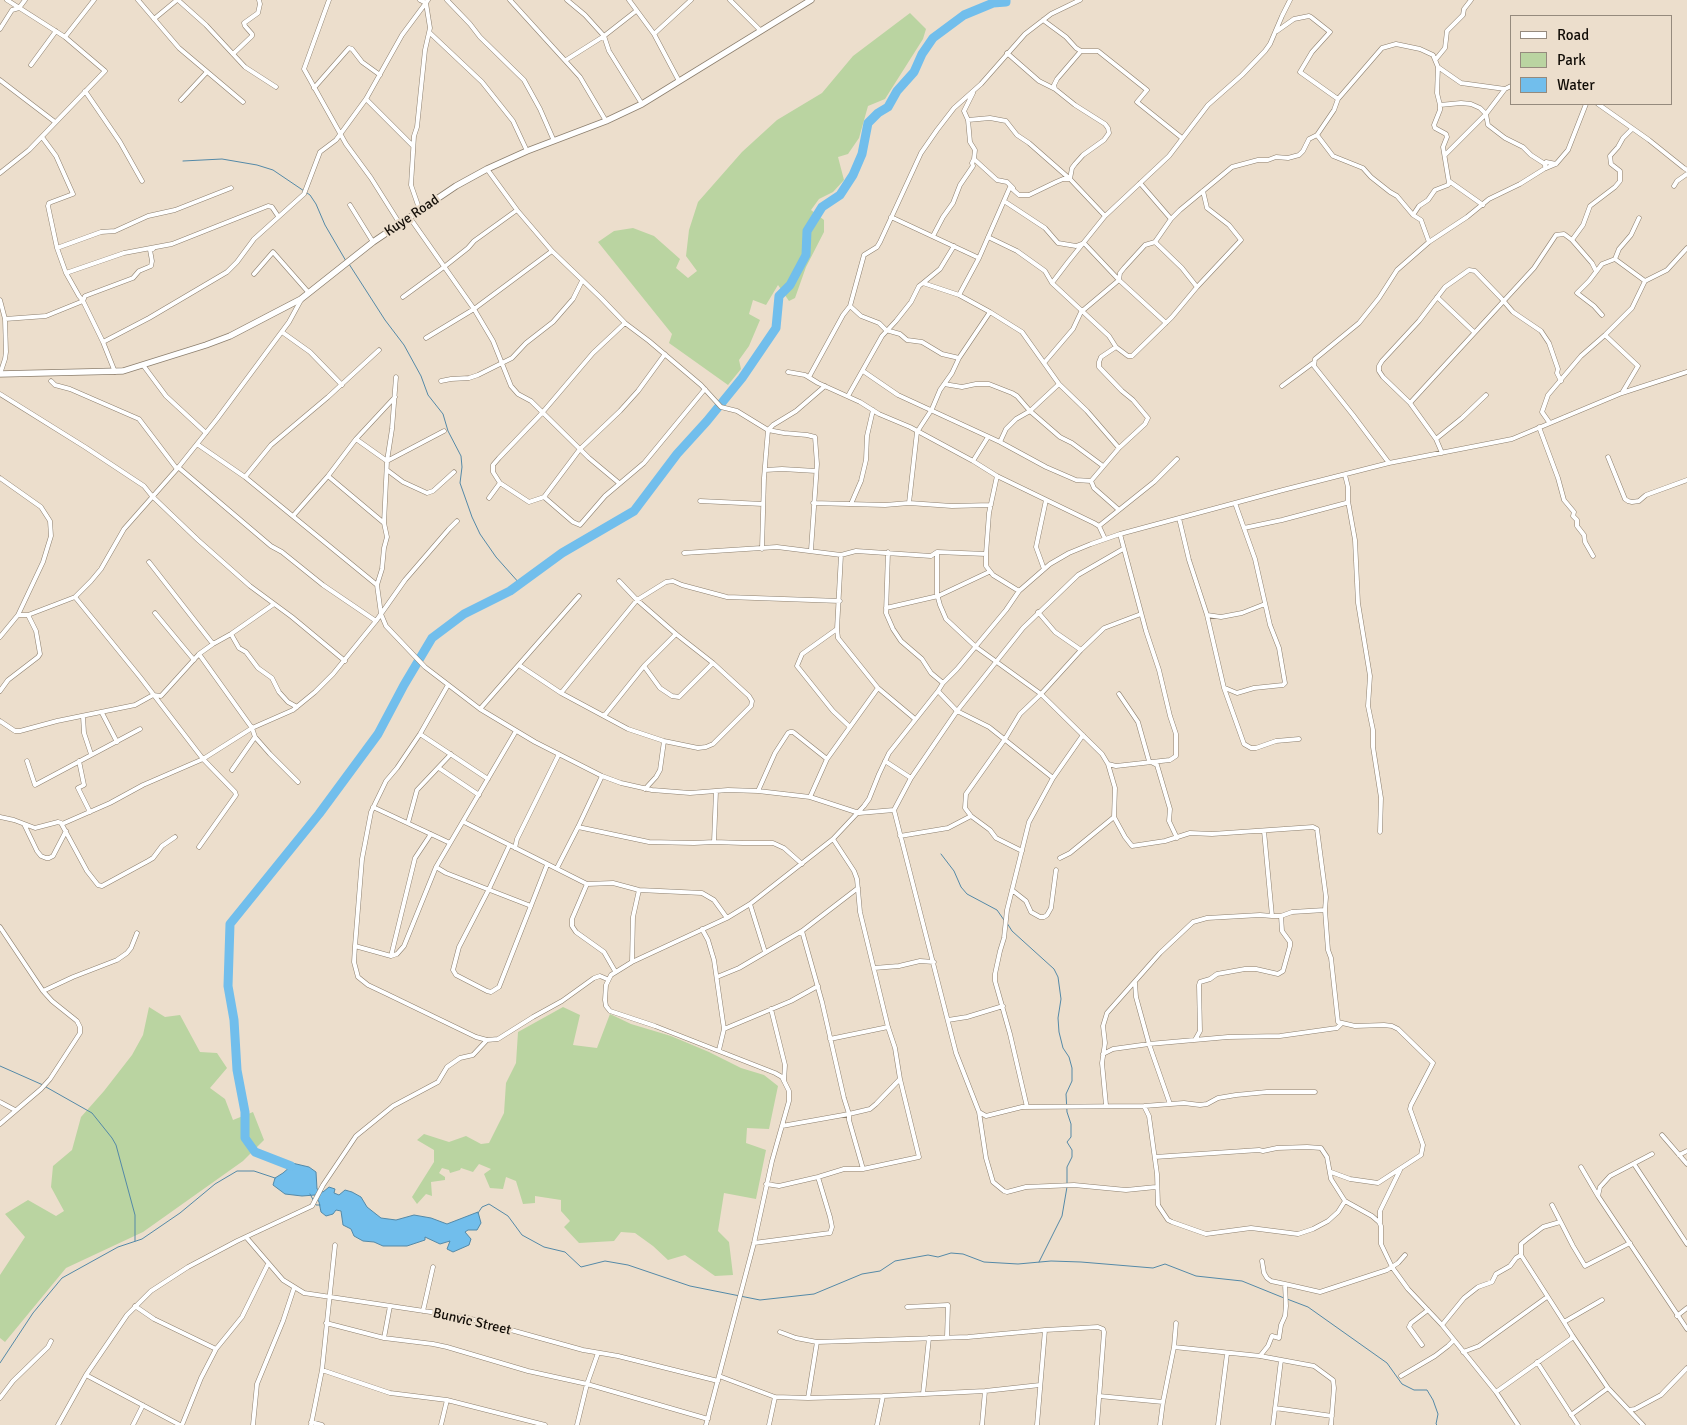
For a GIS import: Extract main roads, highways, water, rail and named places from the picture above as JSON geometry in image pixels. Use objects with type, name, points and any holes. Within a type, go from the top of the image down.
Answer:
[{"type":"water","points":[[292,1163],[309,1167],[316,1172],[317,1189],[323,1192],[329,1187],[335,1189],[334,1193],[339,1195],[345,1190],[352,1192],[361,1197],[367,1207],[381,1218],[396,1220],[414,1215],[431,1218],[447,1224],[478,1212],[481,1223],[477,1230],[465,1232],[471,1239],[469,1245],[453,1252],[447,1249],[450,1241],[440,1244],[425,1237],[425,1240],[407,1246],[383,1246],[374,1242],[363,1241],[354,1236],[351,1229],[343,1225],[341,1211],[336,1210],[333,1214],[326,1216],[321,1212],[315,1195],[285,1194],[273,1185],[275,1178],[291,1166]]},
{"type":"waterway","points":[[291,1166],[255,1152],[245,1138],[245,1112],[237,1070],[234,1020],[228,986],[230,924],[319,814],[378,734],[432,638],[464,614],[510,591],[562,553],[634,511],[677,454],[742,378],[776,328],[779,296],[790,285],[806,255],[807,231],[822,207],[840,195],[853,175],[862,154],[868,123],[878,113],[888,107],[897,91],[914,72],[922,54],[933,38],[964,15],[993,3],[1006,2],[1006,0]]},
{"type":"waterway","points":[[183,161],[222,159],[257,165],[273,170],[310,195],[346,261]]},
{"type":"waterway","points":[[349,264],[385,320],[404,345],[421,376],[428,395],[443,414],[448,431],[461,456],[460,483],[472,517],[480,534],[496,557],[520,584]]},
{"type":"waterway","points":[[941,854],[954,871],[961,887],[967,894],[997,910],[1004,920]]},
{"type":"waterway","points":[[1007,923],[1012,931],[1054,969],[1058,977],[1061,999],[1058,1018],[1059,1032],[1063,1048],[1069,1057],[1072,1068],[1072,1081],[1066,1094],[1067,1112],[1071,1124],[1071,1137],[1067,1142],[1072,1150],[1072,1157],[1067,1167],[1067,1183]]},
{"type":"waterway","points":[[0,1066],[43,1085]]},
{"type":"waterway","points":[[46,1087],[92,1113],[112,1138],[116,1145],[135,1215],[135,1241]]},
{"type":"waterway","points":[[0,1363],[33,1313],[62,1278],[118,1247],[142,1239],[180,1213],[215,1184],[237,1171],[254,1171],[275,1178]]},
{"type":"waterway","points":[[1039,1262],[1062,1216],[1067,1187]]},
{"type":"waterway","points":[[310,1194],[316,1205],[320,1205]]},
{"type":"waterway","points":[[478,1213],[482,1207],[489,1204],[508,1216],[522,1235],[544,1247],[565,1252],[581,1267],[605,1261],[628,1265],[690,1286],[760,1300],[814,1294],[862,1274],[880,1271],[895,1261],[928,1255],[938,1257],[951,1253],[963,1254],[984,1262],[1018,1264],[1051,1261],[1153,1268],[1165,1264],[1196,1276],[1242,1281],[1284,1298]]},
{"type":"waterway","points":[[1287,1299],[1308,1307],[1387,1363],[1402,1384],[1414,1390],[1427,1390],[1438,1414],[1437,1425]]}]
